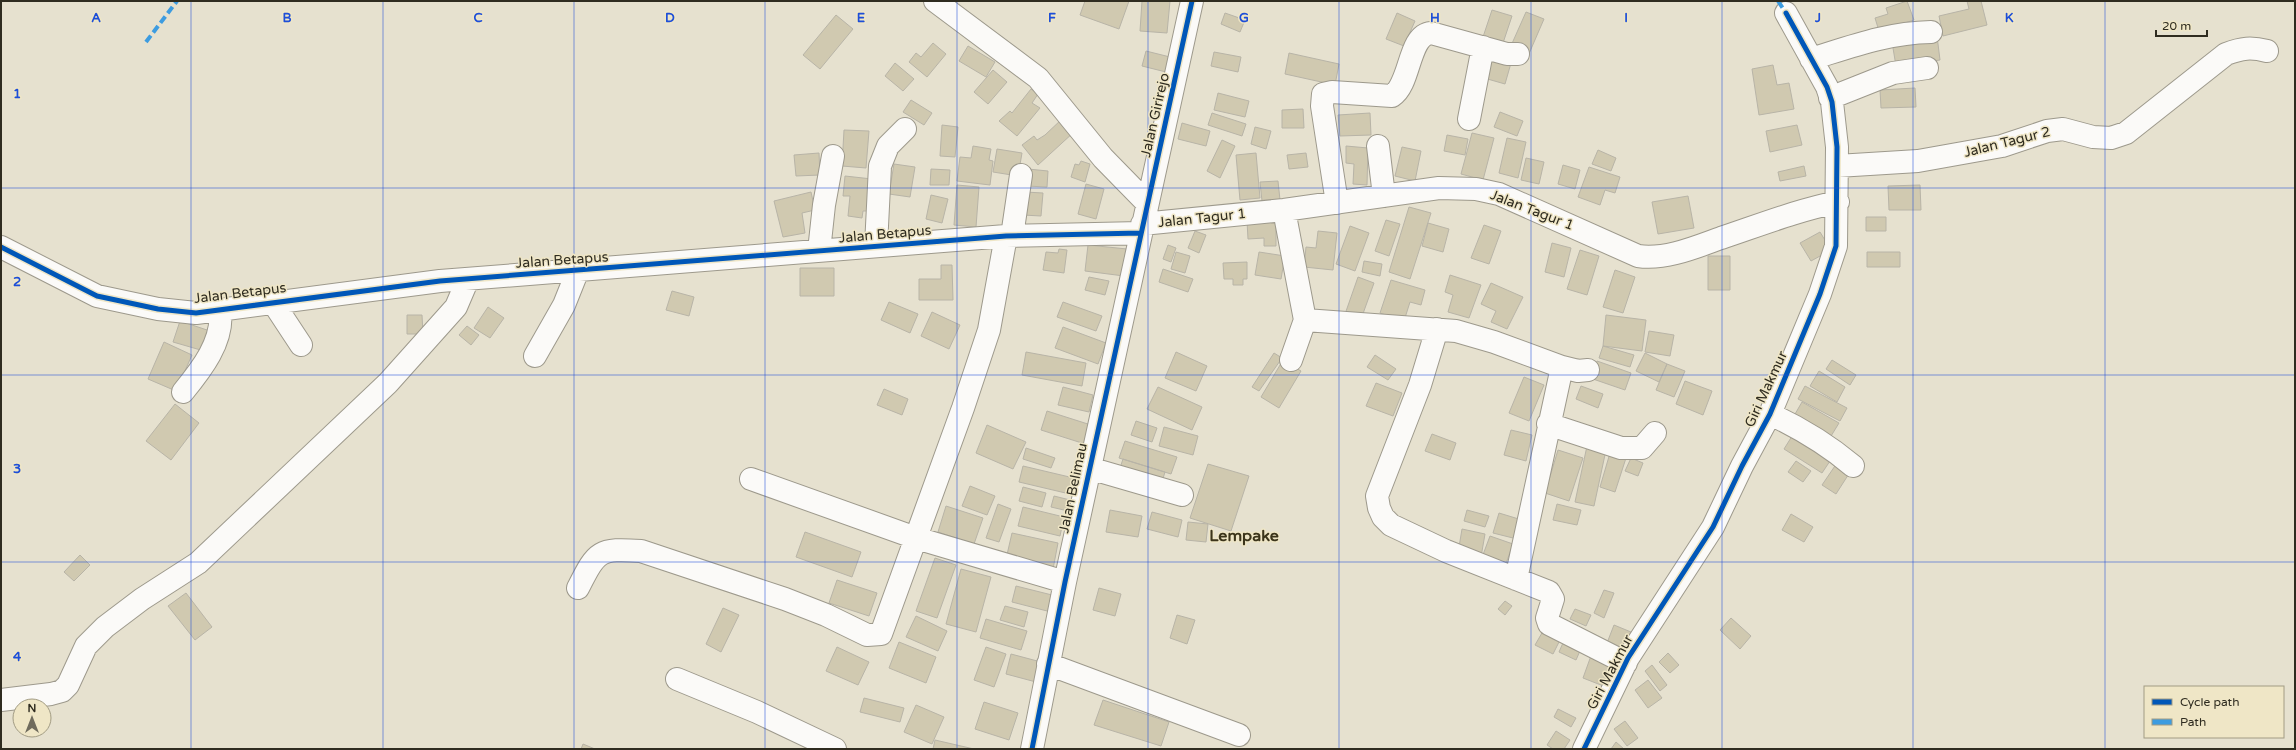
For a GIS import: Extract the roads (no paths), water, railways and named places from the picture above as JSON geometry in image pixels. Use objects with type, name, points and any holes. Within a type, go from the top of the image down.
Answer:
[{"type":"street","points":[[934,1],[1038,78],[1103,158],[1143,220]]},
{"type":"street","name":"Jalan Girirejo","points":[[1143,220],[1192,1]]},
{"type":"street","name":"Giri Makmur","points":[[1584,749],[1626,663],[1669,592],[1713,527],[1742,466],[1770,414],[1820,294],[1836,246],[1838,166],[1836,126],[1830,98],[1786,13]]},
{"type":"street","points":[[1811,59],[1872,39],[1905,33],[1931,32]]},
{"type":"street","points":[[1337,204],[1322,106],[1323,94],[1332,92],[1392,96],[1401,87],[1418,40],[1426,34],[1431,33],[1507,54],[1518,54]]},
{"type":"street","points":[[1469,119],[1483,47]]},
{"type":"street","name":"Jalan Tagur 2","points":[[1838,166],[1918,161],[2002,146],[2047,132],[2062,129],[2093,137],[2111,138],[2126,133],[2226,54],[2251,47],[2267,51]]},
{"type":"street","points":[[1830,98],[1893,73],[1927,68]]},
{"type":"street","points":[[876,246],[881,161],[888,146],[905,129]]},
{"type":"street","points":[[1378,146],[1384,196]]},
{"type":"street","points":[[819,251],[824,205],[833,156]]},
{"type":"street","points":[[578,588],[593,559],[601,554],[623,550],[641,551],[785,598],[826,615],[867,635],[876,636],[881,634],[963,408],[989,330],[1021,175]]},
{"type":"street","name":"Jalan Tagur 1","points":[[1143,220],[1284,210],[1337,204],[1439,188],[1476,189],[1499,194],[1596,235],[1630,252],[1647,257],[1657,257],[1697,246],[1815,207],[1838,202]]},
{"type":"street","points":[[1284,210],[1305,320],[1291,360]]},
{"type":"street","name":"Jalan Betapus","points":[[1,247],[97,296],[158,309],[196,313],[220,311],[272,301],[468,278],[1009,236],[1143,220]]},
{"type":"street","name":"Jalan Belimau","points":[[1032,749],[1065,582],[1143,220]]},
{"type":"street","points":[[535,356],[564,305],[578,270]]},
{"type":"street","points":[[1,700],[62,691],[72,679],[86,646],[105,627],[142,599],[198,563],[388,383],[456,307],[468,278]]},
{"type":"street","points":[[272,301],[301,345]]},
{"type":"street","points":[[183,392],[216,344],[222,323],[220,311]]},
{"type":"street","points":[[1305,320],[1456,331],[1494,342],[1562,367],[1578,371],[1588,370]]},
{"type":"street","points":[[1437,329],[1420,385],[1377,496],[1379,508],[1383,517],[1391,525],[1446,551],[1552,595],[1547,618],[1549,624],[1626,663]]},
{"type":"street","points":[[1516,579],[1548,424],[1562,367]]},
{"type":"street","points":[[1770,414],[1796,426],[1835,451],[1853,466]]},
{"type":"street","points":[[1548,424],[1628,449],[1642,448],[1655,433]]},
{"type":"street","points":[[1089,468],[1182,495]]},
{"type":"street","points":[[751,479],[916,538],[1065,582]]},
{"type":"street","points":[[1048,664],[1239,735]]},
{"type":"street","points":[[677,679],[757,712],[834,749]]},
{"type":"district","name":"Lempake","points":[[1244,536]]}]
